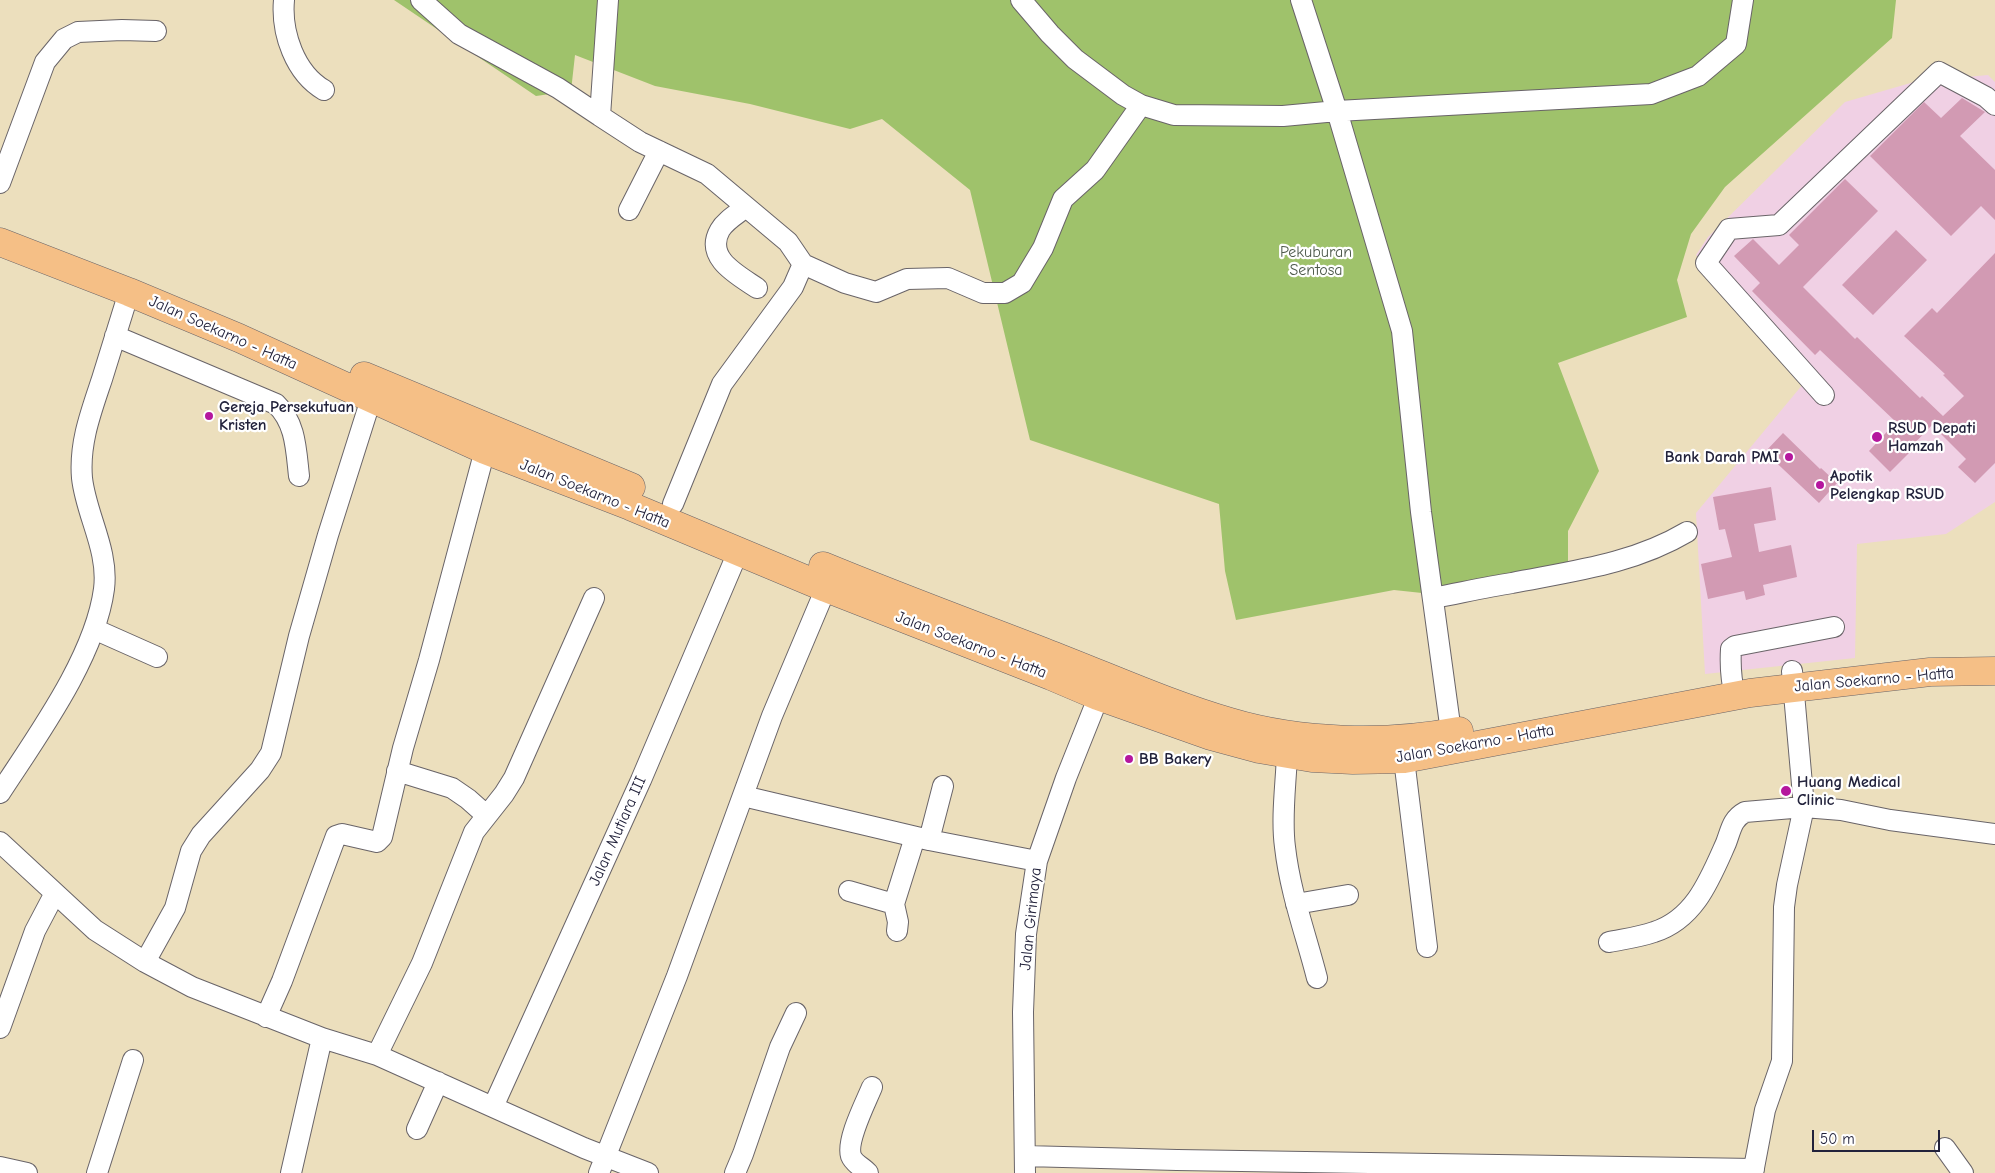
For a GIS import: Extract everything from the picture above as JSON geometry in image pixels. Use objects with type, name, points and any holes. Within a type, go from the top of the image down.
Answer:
[{"type":"highway","name":"Jalan Soekarno - Hatta","points":[[0,224],[89,258],[324,368],[371,399],[484,450],[630,506],[826,588],[1102,686],[1259,730],[1331,739],[1389,739],[1452,732],[1933,656],[1995,653]]},
{"type":"highway","name":"Jalan Soekarno - Hatta","points":[[0,242],[129,292],[239,338],[324,368],[673,504],[1102,686],[1211,736],[1259,749],[1312,758],[1353,760],[1404,759],[1733,687]]},
{"type":"highway","name":"Jalan Soekarno - Hatta","points":[[1792,679],[1930,672],[1995,671]]},
{"type":"street","points":[[284,0],[283,10],[291,50],[313,83],[324,90]]},
{"type":"street","points":[[421,0],[459,34],[558,88],[640,142],[707,174],[788,242],[803,264],[845,283],[876,292],[907,278],[948,278],[983,293],[1005,293],[1022,283],[1039,255],[1063,199],[1095,170],[1141,105]]},
{"type":"street","points":[[600,116],[608,0]]},
{"type":"street","points":[[1021,0],[1050,34],[1075,59],[1123,96],[1141,105],[1174,115],[1283,116],[1337,111],[1651,94],[1698,76],[1736,44],[1743,0]]},
{"type":"street","points":[[1301,0],[1337,111],[1402,332],[1421,512],[1452,732]]},
{"type":"street","points":[[0,184],[45,62],[64,39],[78,32],[156,31]]},
{"type":"street","points":[[1824,395],[1706,263],[1729,229],[1779,225],[1939,72],[1986,97],[1995,106]]},
{"type":"street","points":[[629,210],[659,151]]},
{"type":"street","points":[[746,207],[719,231],[715,246],[717,254],[725,265],[757,288]]},
{"type":"street","points":[[673,504],[722,384],[793,287],[803,264]]},
{"type":"street","points":[[0,793],[60,698],[94,629],[105,588],[104,561],[82,479],[83,438],[129,292]]},
{"type":"street","points":[[115,336],[276,404],[284,412],[292,429],[299,476]]},
{"type":"street","points":[[145,962],[175,908],[192,850],[201,835],[260,770],[271,753],[299,636],[328,534],[371,399]]},
{"type":"street","points":[[266,1016],[282,981],[335,838],[338,834],[342,834],[377,842],[380,840],[484,450]]},
{"type":"street","points":[[1434,598],[1589,570],[1636,555],[1687,532]]},
{"type":"street","name":"Jalan Mutiara III","points":[[493,1107],[645,772],[738,552]]},
{"type":"street","points":[[602,1165],[677,976],[772,716],[826,588]]},
{"type":"street","points":[[377,1055],[422,964],[474,832],[514,778],[594,598]]},
{"type":"street","points":[[1733,687],[1731,650],[1735,646],[1834,627]]},
{"type":"street","points":[[94,629],[157,657]]},
{"type":"street","points":[[1025,1164],[1197,1161],[1753,1171],[1765,1110],[1782,1062],[1784,907],[1804,807],[1792,679]]},
{"type":"street","name":"Jalan Girimaya","points":[[1025,1164],[1023,1012],[1026,934],[1037,861],[1102,686]]},
{"type":"street","points":[[1287,754],[1285,846],[1296,904],[1308,940],[1317,978]]},
{"type":"street","points":[[1404,759],[1427,947]]},
{"type":"street","points":[[397,771],[452,788],[486,815]]},
{"type":"street","points":[[897,931],[898,922],[894,904],[943,786]]},
{"type":"street","points":[[743,796],[922,838],[1037,861]]},
{"type":"street","points":[[1609,942],[1656,932],[1687,913],[1698,900],[1733,823],[1739,815],[1745,812],[1804,807],[1841,810],[1890,820],[1995,834]]},
{"type":"street","points":[[0,842],[95,930],[145,962],[192,987],[322,1038],[377,1055],[584,1148],[602,1165],[648,1173]]},
{"type":"street","points":[[849,892],[894,904]]},
{"type":"street","points":[[0,1028],[35,930],[55,893]]},
{"type":"street","points":[[1296,904],[1348,895]]},
{"type":"street","points":[[735,1173],[770,1075],[796,1013]]},
{"type":"street","points":[[290,1173],[322,1038]]},
{"type":"street","points":[[97,1173],[133,1060]]},
{"type":"street","points":[[417,1129],[438,1082]]},
{"type":"street","points":[[868,1173],[856,1163],[850,1152],[855,1130],[872,1087]]},
{"type":"street","points":[[1945,1148],[1963,1173]]},
{"type":"street","points":[[0,1167],[26,1173]]},
{"type":"shaded area","name":"RSUD Depati Hamzah","points":[[1988,75],[1995,82],[1995,502],[1946,534],[1857,544],[1855,658],[1705,674],[1696,513],[1813,372],[1696,255],[1708,237],[1845,102],[1914,82]]},
{"type":"green space","name":"Pekuburan Sentosa","points":[[394,0],[1896,0],[1892,38],[1725,187],[1691,234],[1677,280],[1687,317],[1558,363],[1599,471],[1568,531],[1568,571],[1422,593],[1394,590],[1236,620],[1225,571],[1219,504],[1030,440],[970,190],[882,119],[850,129],[750,104],[655,86],[575,55],[571,91],[536,96]]},
{"type":"building","points":[[1962,98],[1985,112],[1960,136],[1995,170],[1995,220],[1981,206],[1951,236],[1870,156],[1924,102],[1941,118]]},
{"type":"building","points":[[1845,179],[1878,211],[1803,287],[1855,339],[1857,337],[1920,398],[1922,396],[1943,416],[1964,396],[1943,375],[1945,374],[1904,336],[1932,308],[1937,313],[1995,253],[1995,463],[1975,483],[1958,467],[1966,459],[1932,425],[1910,448],[1912,450],[1890,472],[1869,451],[1896,422],[1820,350],[1815,355],[1752,291],[1760,283],[1734,256],[1753,239],[1779,265],[1799,245],[1789,235]]},
{"type":"building","points":[[1896,230],[1927,260],[1873,315],[1842,285]]},
{"type":"building","points":[[1783,433],[1837,483],[1819,503],[1765,452]]},
{"type":"building","points":[[1771,487],[1776,520],[1754,524],[1759,552],[1791,545],[1797,577],[1763,585],[1765,595],[1746,600],[1744,591],[1708,599],[1701,564],[1732,557],[1725,529],[1719,530],[1713,497]]},
{"type":"place","name":"Gereja Persekutuan Kristen","points":[[209,416]]},
{"type":"place","name":"RSUD Depati Hamzah","points":[[1877,437]]},
{"type":"place","name":"Bank Darah PMI","points":[[1789,457]]},
{"type":"place","name":"Apotik Pelengkap RSUD","points":[[1820,485]]},
{"type":"place","name":"BB Bakery","points":[[1129,759]]},
{"type":"place","name":"Huang Medical Clinic","points":[[1786,791]]}]
